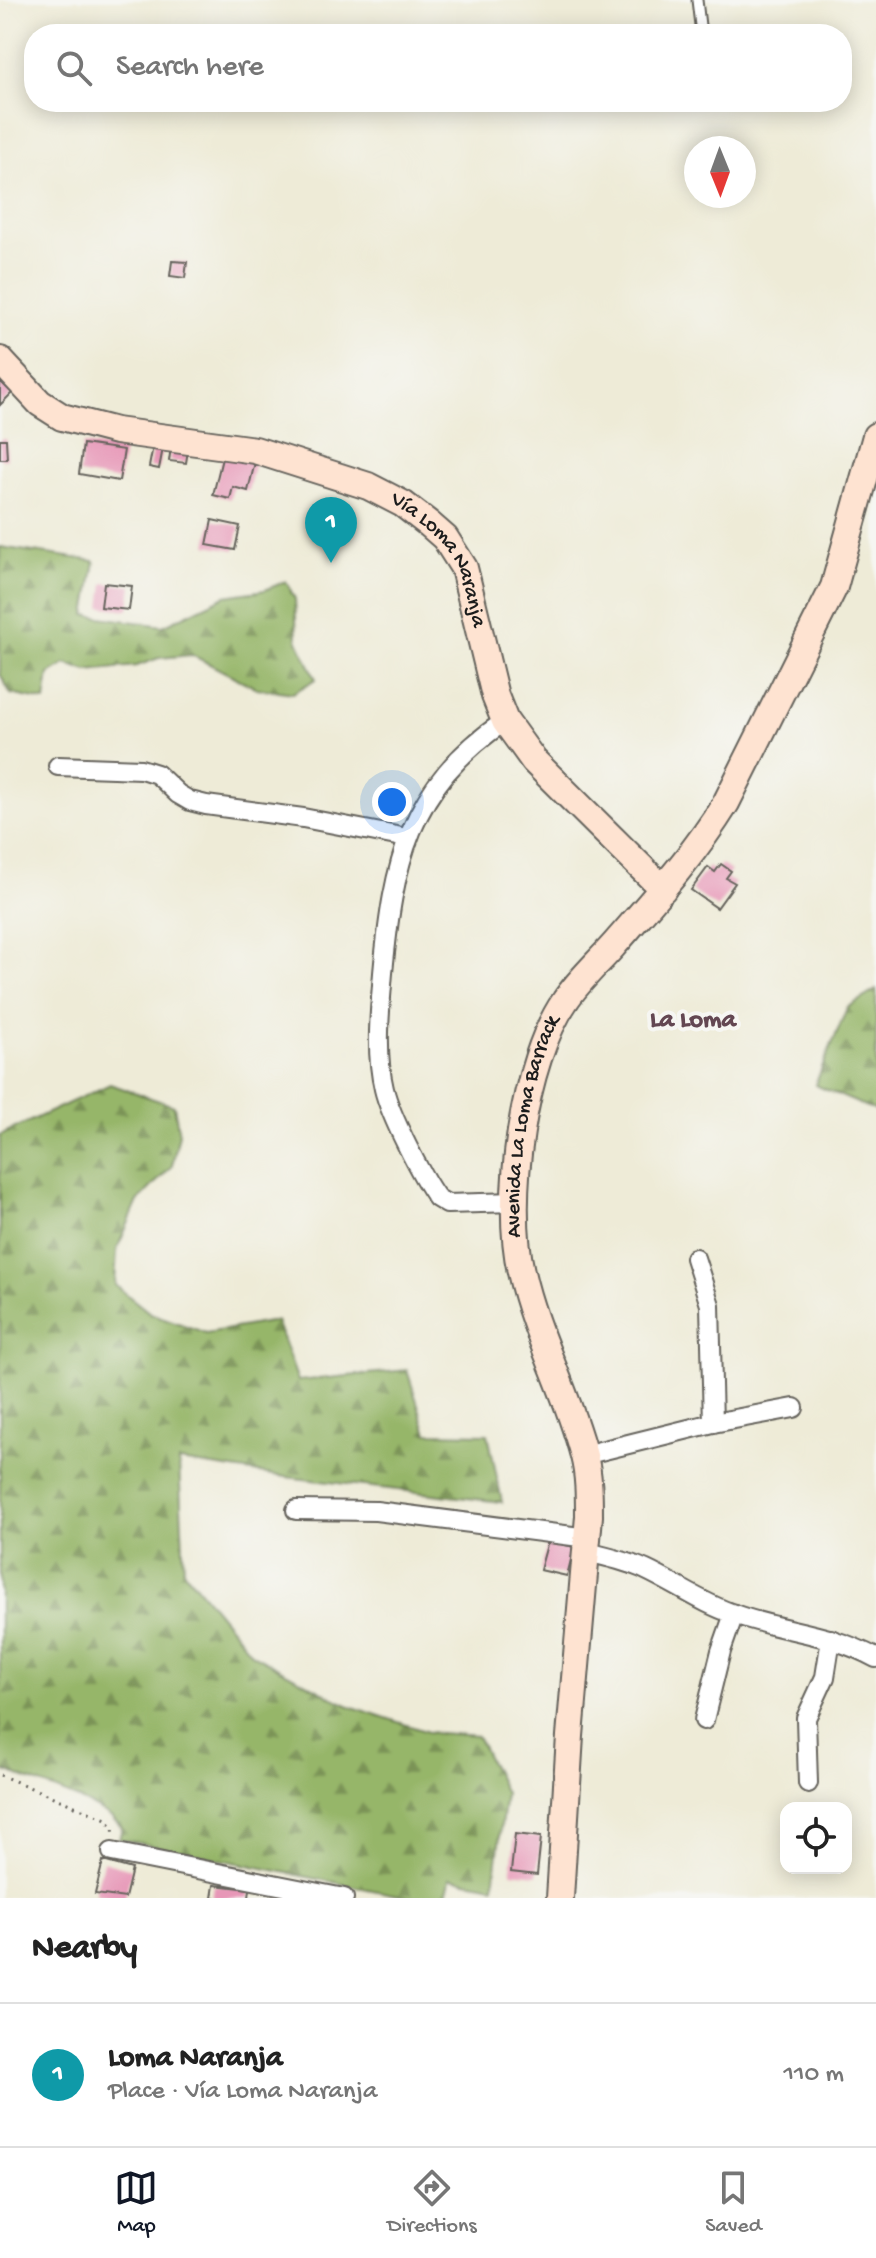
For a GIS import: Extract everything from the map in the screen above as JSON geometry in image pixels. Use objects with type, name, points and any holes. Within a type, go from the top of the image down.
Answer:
[{"type":"main road","name":"Vía Loma Naranja","points":[[0,360],[40,403],[62,417],[116,431],[255,450],[368,486],[403,504],[445,538],[464,568],[495,696],[505,721],[534,761],[663,889]]},
{"type":"main road","name":"Avenida La Loma Barrack","points":[[560,1898],[589,1483],[584,1455],[526,1295],[519,1263],[515,1202],[527,1102],[550,1024],[566,999],[663,889],[708,832],[726,803],[834,587],[876,436]]},
{"type":"street","points":[[505,721],[487,733],[450,769],[433,790],[407,838],[388,917],[381,995],[381,1071],[390,1106],[437,1198],[447,1204],[515,1202]]},
{"type":"street","points":[[58,766],[141,769],[157,774],[190,801],[407,838]]},
{"type":"street","points":[[695,1258],[710,1305],[713,1423]]},
{"type":"street","points":[[584,1455],[713,1423],[794,1408]]},
{"type":"street","points":[[296,1510],[376,1511],[587,1545],[644,1570],[708,1604],[734,1614],[831,1639],[876,1658]]},
{"type":"street","points":[[704,1720],[721,1651],[734,1614]]},
{"type":"street","points":[[808,1783],[806,1718],[825,1677],[831,1639]]},
{"type":"street","points":[[112,1852],[344,1898]]},
{"type":"lane","points":[[697,0],[700,24]]},
{"type":"path","points":[[0,1775],[111,1822],[114,1832],[112,1852]]},
{"type":"green space","points":[[0,547],[95,561],[86,615],[163,626],[225,596],[265,590],[286,581],[295,599],[297,639],[316,679],[293,693],[256,688],[192,655],[159,658],[137,666],[87,671],[66,664],[49,674],[45,701],[11,694],[0,674]]},
{"type":"green space","points":[[876,990],[876,1111],[815,1085],[847,1008]]},
{"type":"green space","points":[[110,1084],[174,1106],[179,1134],[172,1166],[138,1201],[117,1249],[115,1285],[150,1313],[206,1333],[276,1321],[298,1381],[407,1370],[427,1433],[488,1434],[502,1502],[179,1461],[184,1571],[252,1654],[347,1705],[428,1732],[477,1736],[505,1793],[494,1886],[450,1878],[447,1898],[412,1898],[119,1839],[122,1828],[100,1810],[0,1769],[0,1135]]},
{"type":"building","points":[[172,261],[187,262],[185,278],[170,276]]},
{"type":"building","points":[[0,381],[12,393],[0,405]]},
{"type":"building","points":[[0,439],[6,439],[7,459],[0,459]]},
{"type":"building","points":[[83,444],[124,450],[119,481],[79,474]]},
{"type":"building","points":[[153,446],[163,448],[159,469],[149,467]]},
{"type":"building","points":[[171,447],[188,450],[186,463],[169,461]]},
{"type":"building","points":[[223,454],[255,462],[248,491],[233,487],[230,499],[213,495]]},
{"type":"building","points":[[212,520],[240,526],[235,550],[207,545]]},
{"type":"building","points":[[104,583],[132,586],[129,610],[101,607]]},
{"type":"building","points":[[721,864],[731,871],[726,878],[735,883],[717,908],[691,890],[708,867],[715,872]]},
{"type":"building","points":[[548,1541],[574,1547],[567,1576],[540,1570]]},
{"type":"building","points":[[515,1834],[541,1837],[537,1875],[511,1872]]},
{"type":"building","points":[[103,1861],[132,1869],[125,1898],[95,1894]]},
{"type":"building","points":[[214,1885],[250,1889],[249,1898],[212,1898]]},
{"type":"place","name":"Loma Naranja","points":[[331,563]]},
{"type":"district","name":"La Loma","points":[[693,1021]]}]
